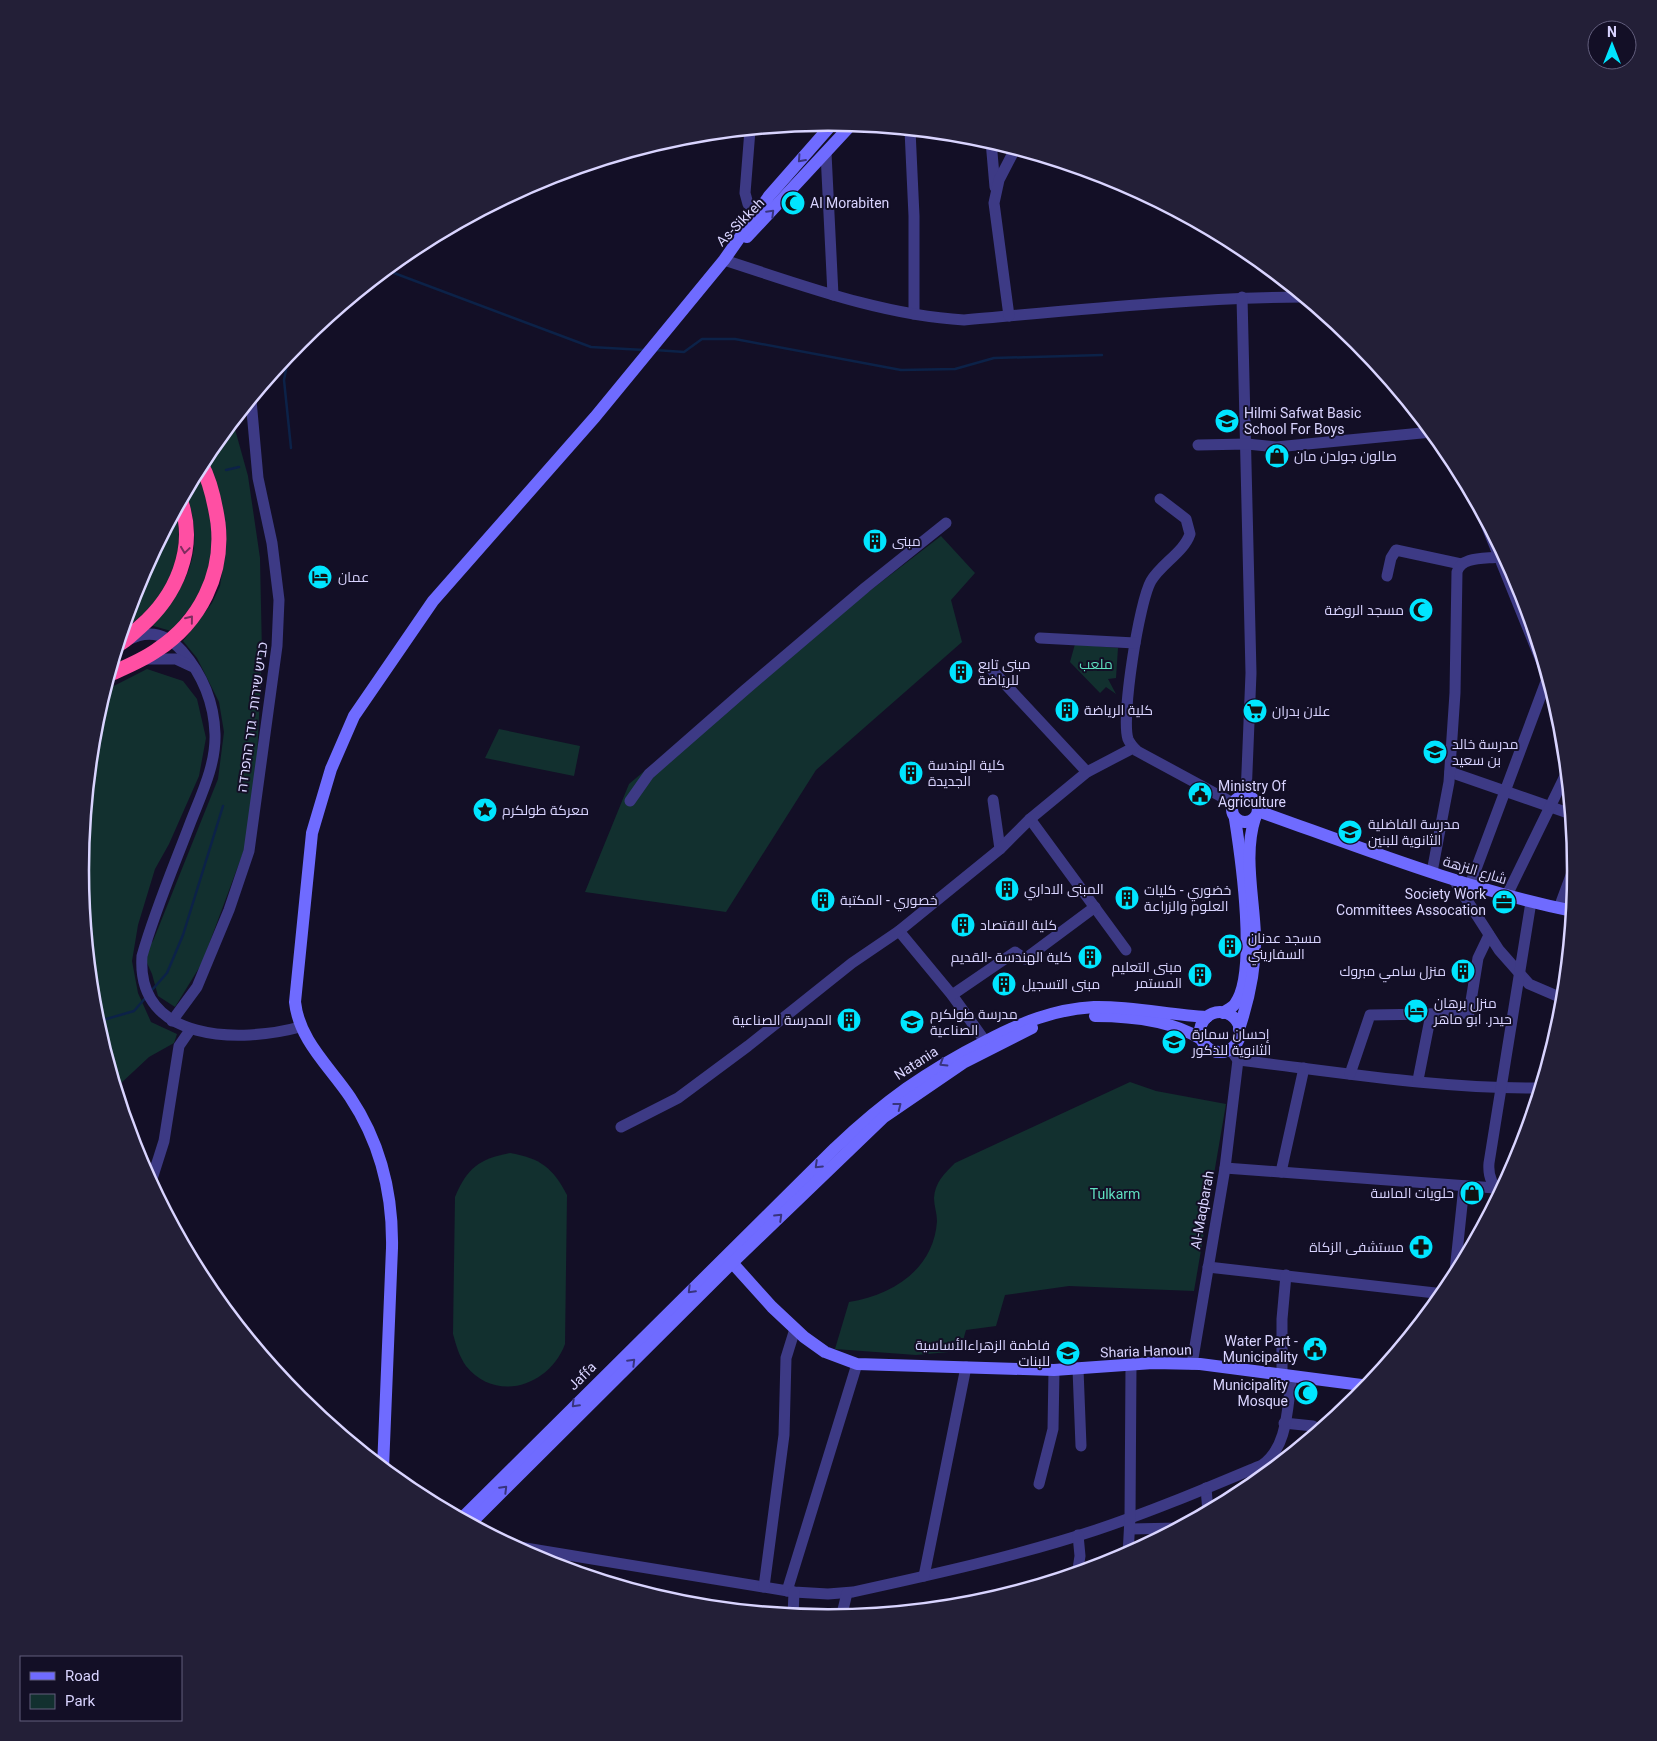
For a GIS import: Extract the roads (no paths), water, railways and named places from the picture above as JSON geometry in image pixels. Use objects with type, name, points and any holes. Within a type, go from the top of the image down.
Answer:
[{"type":"highway","points":[[116,671],[139,660],[171,640],[188,622],[209,593],[218,559],[219,533],[215,501],[205,474]]},
{"type":"highway","points":[[127,638],[148,620],[161,605],[172,590],[183,566],[187,537],[183,511]]},
{"type":"street","name":"As-Sikkeh","points":[[724,260],[769,196],[826,131]]},
{"type":"street","name":"As-Sikkeh","points":[[724,260],[780,204],[847,131]]},
{"type":"street","points":[[750,135],[745,193],[748,204],[759,210]]},
{"type":"street","points":[[910,135],[914,216],[914,314]]},
{"type":"street","points":[[992,149],[996,189],[995,213],[1000,233],[1002,270],[1009,316]]},
{"type":"street","points":[[996,189],[1012,154]]},
{"type":"street","points":[[826,155],[833,295]]},
{"type":"street","points":[[383,1461],[392,1248],[392,1222],[388,1188],[373,1140],[358,1110],[300,1027],[295,1002],[312,833],[331,769],[354,716],[433,602],[595,417],[724,260],[833,295],[914,314],[964,320],[1125,304],[1289,292]]},
{"type":"street","points":[[1242,297],[1251,673],[1246,796]]},
{"type":"street","name":"כביש שירות - גדר ההפרדה","points":[[172,1021],[198,987],[229,910],[249,851],[278,646],[278,600],[272,543],[258,478],[252,408]]},
{"type":"street","points":[[1198,445],[1247,444],[1276,447],[1424,433]]},
{"type":"street","points":[[1160,499],[1186,519],[1190,534],[1186,542],[1152,580],[1145,596],[1135,643],[1127,730],[1128,738],[1133,748],[1233,803]]},
{"type":"street","points":[[630,801],[649,774],[866,587],[946,523]]},
{"type":"street","points":[[1387,576],[1391,558],[1396,550],[1461,564]]},
{"type":"street","points":[[1432,872],[1450,772],[1455,693],[1457,572],[1461,564],[1466,561],[1498,557]]},
{"type":"street","points":[[126,641],[145,634],[171,640],[195,668],[203,682],[212,711],[215,734],[214,754],[210,773],[147,937],[142,956],[140,974],[152,1002],[172,1021],[190,1030],[221,1035],[257,1034],[300,1027]]},
{"type":"street","points":[[1040,638],[1135,643]]},
{"type":"street","points":[[139,660],[151,658],[176,659],[195,668]]},
{"type":"street","points":[[992,670],[1087,772]]},
{"type":"street","points":[[1470,885],[1545,688]]},
{"type":"street","points":[[621,1127],[678,1098],[748,1046],[852,963],[899,931],[1000,849],[1030,819],[1087,772],[1133,748]]},
{"type":"street","points":[[1450,772],[1566,812]]},
{"type":"street","points":[[1507,895],[1563,780]]},
{"type":"street","points":[[1234,1054],[1248,1000],[1255,957],[1249,842],[1256,814],[1254,799],[1246,796],[1238,798],[1233,803],[1232,811],[1236,819],[1245,911],[1246,957],[1238,998],[1231,1008],[1223,1013],[1207,1017],[1202,1024],[1201,1039],[1208,1048],[1214,1051],[1304,1068],[1350,1074],[1500,1088],[1535,1088]]},
{"type":"street","points":[[993,800],[1000,849]]},
{"type":"street","points":[[1236,819],[1247,822],[1256,814]]},
{"type":"street","name":"شارع النزهة","points":[[1256,814],[1470,885],[1567,910]]},
{"type":"street","points":[[1030,819],[1126,950]]},
{"type":"street","points":[[1454,880],[1489,934],[1528,984],[1557,995]]},
{"type":"street","points":[[1559,908],[1568,884]]},
{"type":"street","points":[[1497,1187],[1489,1168],[1500,1088],[1531,902]]},
{"type":"street","points":[[952,995],[1015,952],[1025,958],[1095,907]]},
{"type":"street","points":[[899,931],[952,995],[988,1045]]},
{"type":"street","points":[[1350,1074],[1370,1015],[1469,1014],[1478,958],[1489,934]]},
{"type":"street","name":"Natania","points":[[728,1259],[884,1117],[926,1086],[1026,1021],[1053,1013],[1094,1007],[1128,1008],[1178,1016],[1207,1017]]},
{"type":"street","points":[[1223,1013],[1234,1018],[1240,1029]]},
{"type":"street","points":[[1418,1080],[1431,1014]]},
{"type":"street","name":"Natania","points":[[988,1045],[1046,1023],[1090,1016],[1166,1023],[1201,1039]]},
{"type":"street","points":[[153,1172],[164,1141],[179,1046],[190,1030]]},
{"type":"street","name":"Al-Maqbarah","points":[[1192,1364],[1225,1168],[1234,1054]]},
{"type":"street","points":[[1281,1172],[1304,1068]]},
{"type":"street","points":[[1225,1168],[1496,1190]]},
{"type":"street","points":[[1456,1261],[1464,1186]]},
{"type":"street","name":"Sharia Hanoun","points":[[728,1259],[772,1307],[795,1328],[825,1352],[857,1364],[1054,1370],[1153,1363],[1192,1364],[1360,1385]]},
{"type":"street","name":"Jaffa","points":[[466,1515],[728,1259]]},
{"type":"street","name":"Jaffa","points":[[474,1519],[728,1259]]},
{"type":"street","points":[[1208,1267],[1435,1293]]},
{"type":"street","points":[[536,1550],[790,1591],[847,1593],[1010,1556],[1078,1535],[1130,1523],[1268,1460],[1280,1445],[1284,1424],[1287,1375],[1282,1319],[1286,1275]]},
{"type":"street","points":[[764,1587],[784,1435],[786,1358],[795,1328]]},
{"type":"street","points":[[792,1609],[790,1591],[857,1364]]},
{"type":"street","points":[[1129,1546],[1131,1365]]},
{"type":"street","points":[[924,1576],[966,1367]]},
{"type":"street","points":[[1078,1368],[1082,1446]]},
{"type":"street","points":[[1039,1484],[1054,1429],[1054,1370]]},
{"type":"street","points":[[1284,1424],[1313,1426],[1315,1428]]},
{"type":"street","points":[[1206,1488],[1207,1505]]},
{"type":"street","points":[[1130,1523],[1169,1527]]},
{"type":"street","points":[[1078,1535],[1080,1556],[1078,1566]]},
{"type":"street","points":[[843,1610],[847,1593]]},
{"type":"waterway","points":[[393,273],[591,347],[644,350]]},
{"type":"waterway","points":[[655,350],[684,352],[702,339],[735,339],[901,370],[955,369],[994,358],[1102,355]]},
{"type":"waterway","points":[[286,367],[284,380],[291,448]]},
{"type":"waterway","points":[[226,470],[239,467]]},
{"type":"waterway","points":[[152,990],[167,973],[183,935],[223,806]]},
{"type":"waterway","points":[[104,1020],[134,1011],[147,996]]},
{"type":"place","name":"Al Morabiten","points":[[793,203]]},
{"type":"place","name":"Hilmi Safwat Basic School For Boys","points":[[1227,421]]},
{"type":"place","name":"صالون جولدن مان","points":[[1277,456]]},
{"type":"place","name":"مبنى","points":[[875,541]]},
{"type":"place","name":"عمان","points":[[320,577]]},
{"type":"place","name":"مسجد الروضة","points":[[1421,610]]},
{"type":"place","name":"مبنى تابع للرياضة","points":[[961,672]]},
{"type":"place","name":"كلية الرياضة","points":[[1067,710]]},
{"type":"place","name":"علان بدران","points":[[1255,711]]},
{"type":"place","name":"مدرسة خالد بن سعيد","points":[[1435,752]]},
{"type":"place","name":"كلية الهندسة الجديدة","points":[[911,773]]},
{"type":"place","name":"Ministry Of Agriculture","points":[[1200,794]]},
{"type":"place","name":"معركة طولكرم","points":[[485,810]]},
{"type":"place","name":"مدرسة الفاضلية الثانوية للبنين","points":[[1350,832]]},
{"type":"place","name":"المبنى الاداري","points":[[1007,889]]},
{"type":"place","name":"خضوري - كليات العلوم والزراعة","points":[[1127,898]]},
{"type":"place","name":"خصوري - المكتبة","points":[[823,900]]},
{"type":"place","name":"Society Work Committees Assocation","points":[[1504,902]]},
{"type":"place","name":"كلية الاقتصاد","points":[[963,925]]},
{"type":"place","name":"مسجد عدنان السفاريني","points":[[1230,946]]},
{"type":"place","name":"كلية الهندسة -القديم","points":[[1090,957]]},
{"type":"place","name":"منزل سامي مبروك","points":[[1463,971]]},
{"type":"place","name":"مبنى التعليم المستمر","points":[[1200,975]]},
{"type":"place","name":"مبنى التسجيل","points":[[1004,984]]},
{"type":"place","name":"منزل برهان حيدر. ابو ماهر","points":[[1416,1011]]},
{"type":"place","name":"المدرسة الصناعية","points":[[849,1020]]},
{"type":"place","name":"مدرسة طولكرم الصناعية","points":[[912,1022]]},
{"type":"place","name":"إحسان سمارة الثانوية للذكور","points":[[1174,1042]]},
{"type":"place","name":"حلويات الماسة","points":[[1472,1193]]},
{"type":"place","name":"مستشفى الزكاة","points":[[1421,1247]]},
{"type":"place","name":"Water Part - Municipality","points":[[1315,1349]]},
{"type":"place","name":"فاطمة الزهراءالأساسية للبنات","points":[[1068,1353]]},
{"type":"place","name":"Municipality Mosque","points":[[1306,1393]]},
{"type":"park label","name":"ملعب","points":[[1096,664]]},
{"type":"park label","name":"Tulkarm","points":[[1115,1194]]}]
